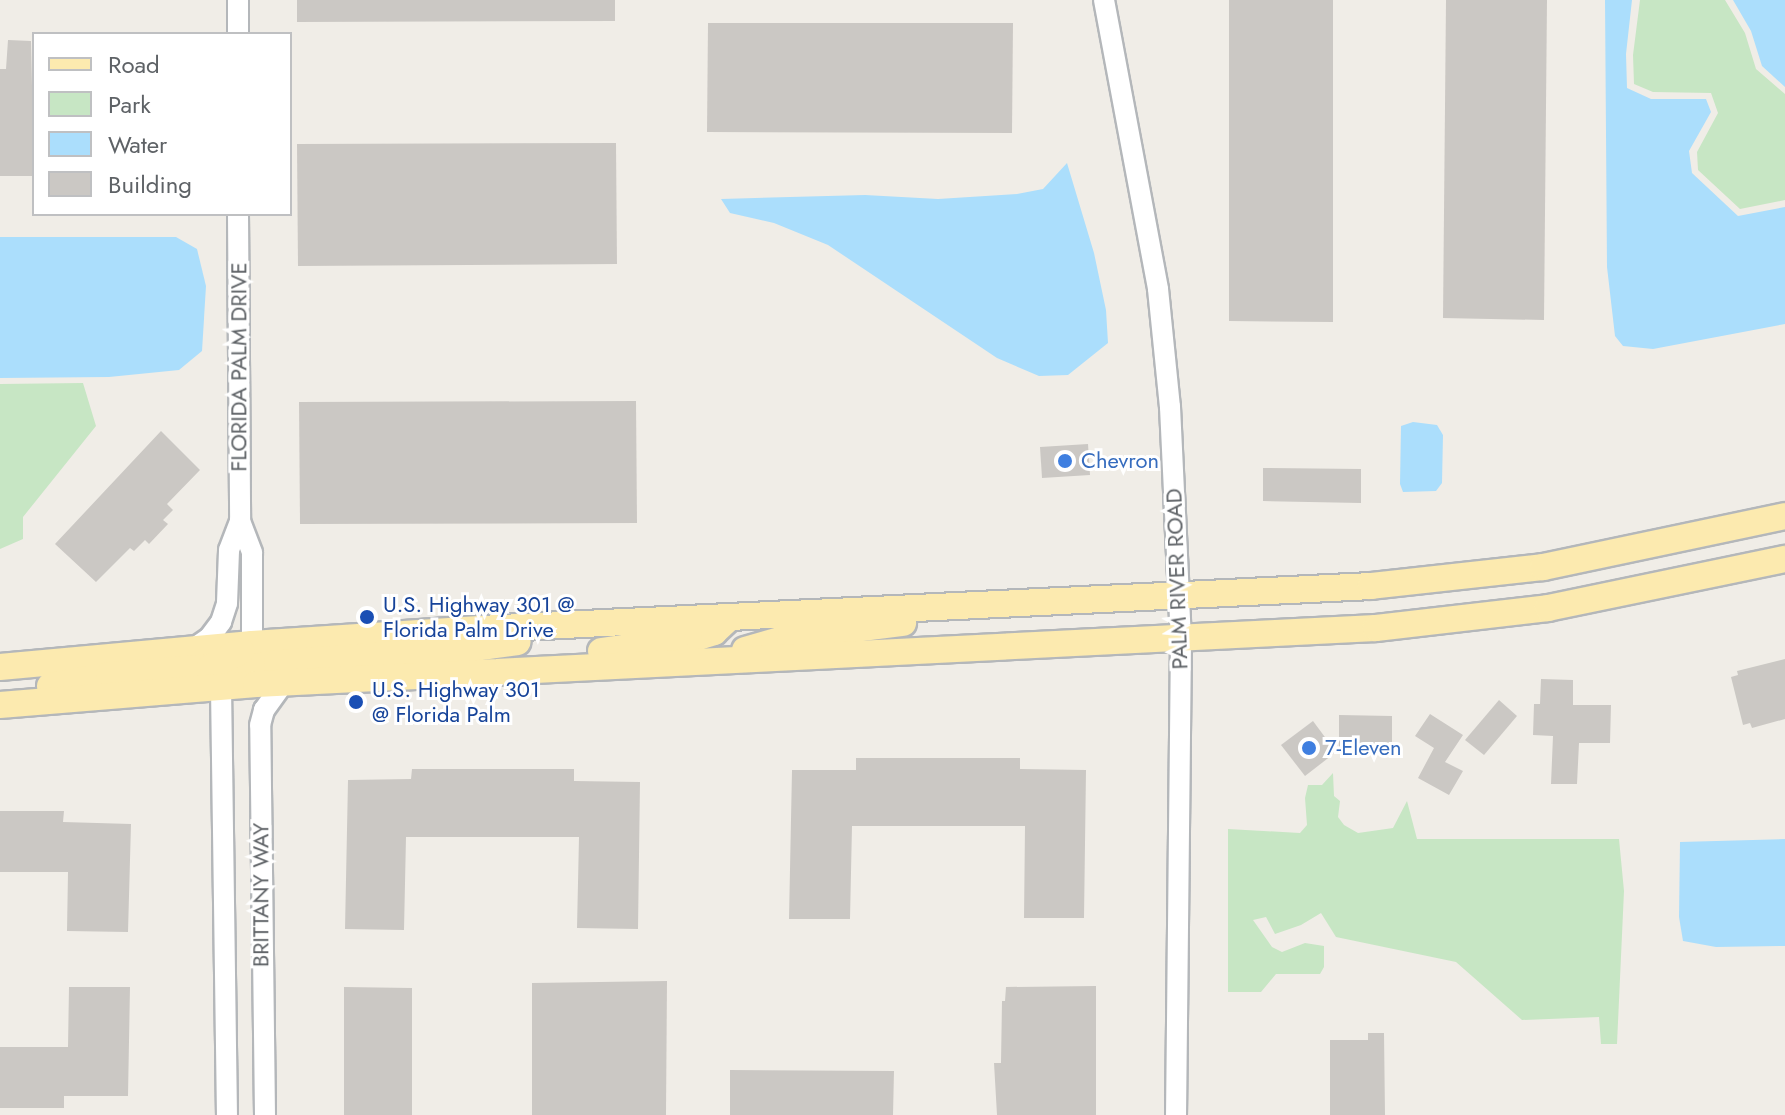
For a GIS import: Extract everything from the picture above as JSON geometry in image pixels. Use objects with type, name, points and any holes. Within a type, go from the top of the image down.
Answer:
[{"type":"main road","points":[[0,667],[252,644],[584,624],[1371,586],[1473,576],[1599,556],[1785,516]]},
{"type":"main road","points":[[0,702],[461,672],[1181,640],[1475,619],[1548,608],[1785,559]]},
{"type":"main road","points":[[729,660],[758,645],[790,637],[923,621],[988,603]]},
{"type":"main road","points":[[461,672],[698,637],[722,626],[729,617]]},
{"type":"main road","points":[[221,687],[246,668],[468,649],[544,638],[584,624]]},
{"type":"main road","points":[[0,702],[109,675],[210,667],[252,644]]},
{"type":"street","points":[[238,0],[238,32]]},
{"type":"street","name":"PALM RIVER ROAD","points":[[1104,0],[1163,329],[1181,640],[1176,1115]]},
{"type":"street","name":"FLORIDA PALM DRIVE","points":[[238,216],[240,521],[252,553],[252,644]]},
{"type":"street","name":"FLORIDA PALM DRIVE","points":[[192,649],[209,638],[221,622],[227,603],[229,550],[240,521]]},
{"type":"street","name":"BRITTANY WAY","points":[[265,1115],[260,725],[264,710],[284,682]]},
{"type":"street","name":"BRITTANY WAY","points":[[221,687],[227,1115]]},
{"type":"street","points":[[226,957],[261,957]]},
{"type":"green space","points":[[1640,0],[1725,0],[1745,33],[1756,69],[1785,94],[1785,200],[1740,209],[1698,170],[1697,152],[1718,113],[1711,93],[1653,92],[1634,84],[1633,55]]},
{"type":"green space","points":[[83,383],[96,426],[23,517],[23,539],[0,549],[0,384]]},
{"type":"green space","points":[[1333,773],[1334,796],[1340,801],[1338,817],[1344,825],[1358,833],[1393,828],[1407,801],[1417,839],[1619,839],[1624,891],[1617,1044],[1601,1044],[1599,1017],[1522,1020],[1456,962],[1336,937],[1321,913],[1301,925],[1275,934],[1266,917],[1253,920],[1272,947],[1282,952],[1305,943],[1324,946],[1324,967],[1320,974],[1276,974],[1261,992],[1228,992],[1228,829],[1300,833],[1307,825],[1305,798],[1308,785],[1322,785]]},
{"type":"water","points":[[1605,0],[1632,0],[1626,54],[1627,88],[1651,99],[1706,99],[1711,112],[1689,151],[1692,173],[1738,216],[1785,207],[1785,324],[1653,349],[1623,346],[1615,336],[1607,267]]},
{"type":"water","points":[[1733,0],[1785,0],[1785,87],[1762,66],[1751,31]]},
{"type":"water","points":[[1067,163],[1094,253],[1106,310],[1108,343],[1068,375],[1039,376],[997,358],[828,245],[774,223],[730,213],[721,199],[865,195],[938,199],[1017,194],[1043,189]]},
{"type":"water","points":[[0,237],[176,237],[197,249],[206,286],[202,351],[179,370],[109,377],[0,378]]},
{"type":"water","points":[[1413,422],[1437,425],[1443,435],[1442,483],[1436,491],[1403,492],[1400,484],[1401,426]]},
{"type":"water","points":[[1785,839],[1785,946],[1716,947],[1683,941],[1679,917],[1680,842]]},
{"type":"building","points":[[297,0],[615,0],[615,21],[297,22]]},
{"type":"building","points":[[1229,0],[1333,0],[1333,322],[1229,321]]},
{"type":"building","points":[[1446,0],[1547,0],[1544,320],[1443,318]]},
{"type":"building","points":[[708,23],[1013,23],[1012,133],[707,132]]},
{"type":"building","points":[[8,40],[31,41],[32,176],[0,176],[0,69],[6,69]]},
{"type":"building","points":[[616,143],[617,264],[298,266],[297,144]]},
{"type":"building","points":[[636,401],[637,523],[300,524],[299,402]]},
{"type":"building","points":[[161,431],[200,470],[167,504],[173,510],[163,520],[168,524],[149,544],[145,540],[134,551],[130,548],[96,582],[55,544]]},
{"type":"building","name":"Chevron","points":[[1088,444],[1090,475],[1042,478],[1040,447]]},
{"type":"building","points":[[1263,468],[1361,469],[1361,503],[1263,501]]},
{"type":"building","points":[[1785,659],[1785,719],[1752,728],[1750,723],[1743,725],[1731,677],[1738,675],[1737,671]]},
{"type":"building","points":[[1541,679],[1573,680],[1573,705],[1611,705],[1610,743],[1579,743],[1577,784],[1551,784],[1553,736],[1533,735],[1534,704],[1540,704]]},
{"type":"building","points":[[1499,700],[1517,716],[1484,755],[1465,740]]},
{"type":"building","points":[[1430,714],[1463,735],[1445,762],[1463,771],[1449,795],[1418,778],[1434,748],[1415,736]]},
{"type":"building","points":[[1339,715],[1392,716],[1392,753],[1339,753]]},
{"type":"building","name":"7-Eleven","points":[[1313,721],[1336,752],[1305,776],[1281,745]]},
{"type":"building","points":[[856,758],[1020,758],[1020,769],[1086,770],[1084,918],[1024,918],[1025,826],[852,826],[850,919],[789,919],[792,770],[856,770]]},
{"type":"building","points":[[412,769],[574,769],[574,781],[640,782],[638,929],[577,928],[579,837],[406,837],[404,930],[345,929],[348,780],[411,779]]},
{"type":"building","points":[[0,811],[64,811],[63,822],[131,824],[128,932],[67,931],[68,872],[0,872]]},
{"type":"building","points":[[667,981],[666,1115],[532,1115],[532,983]]},
{"type":"building","points":[[1096,986],[1096,1115],[997,1115],[994,1063],[1001,1063],[1002,1001],[1005,1001],[1006,987]]},
{"type":"building","points":[[69,987],[130,987],[128,1096],[64,1096],[64,1108],[0,1108],[0,1047],[68,1047]]},
{"type":"building","points":[[344,987],[412,988],[412,1115],[344,1115]]},
{"type":"building","points":[[1368,1033],[1384,1033],[1385,1115],[1330,1115],[1330,1040],[1368,1040]]},
{"type":"building","points":[[730,1070],[894,1071],[893,1115],[730,1115]]},
{"type":"place","name":"Chevron","points":[[1065,461]]},
{"type":"place","name":"U.S. Highway 301 @ Florida Palm Drive","points":[[367,617]]},
{"type":"place","name":"U.S. Highway 301 @ Florida Palm","points":[[356,702]]},
{"type":"place","name":"7-Eleven","points":[[1309,748]]}]
